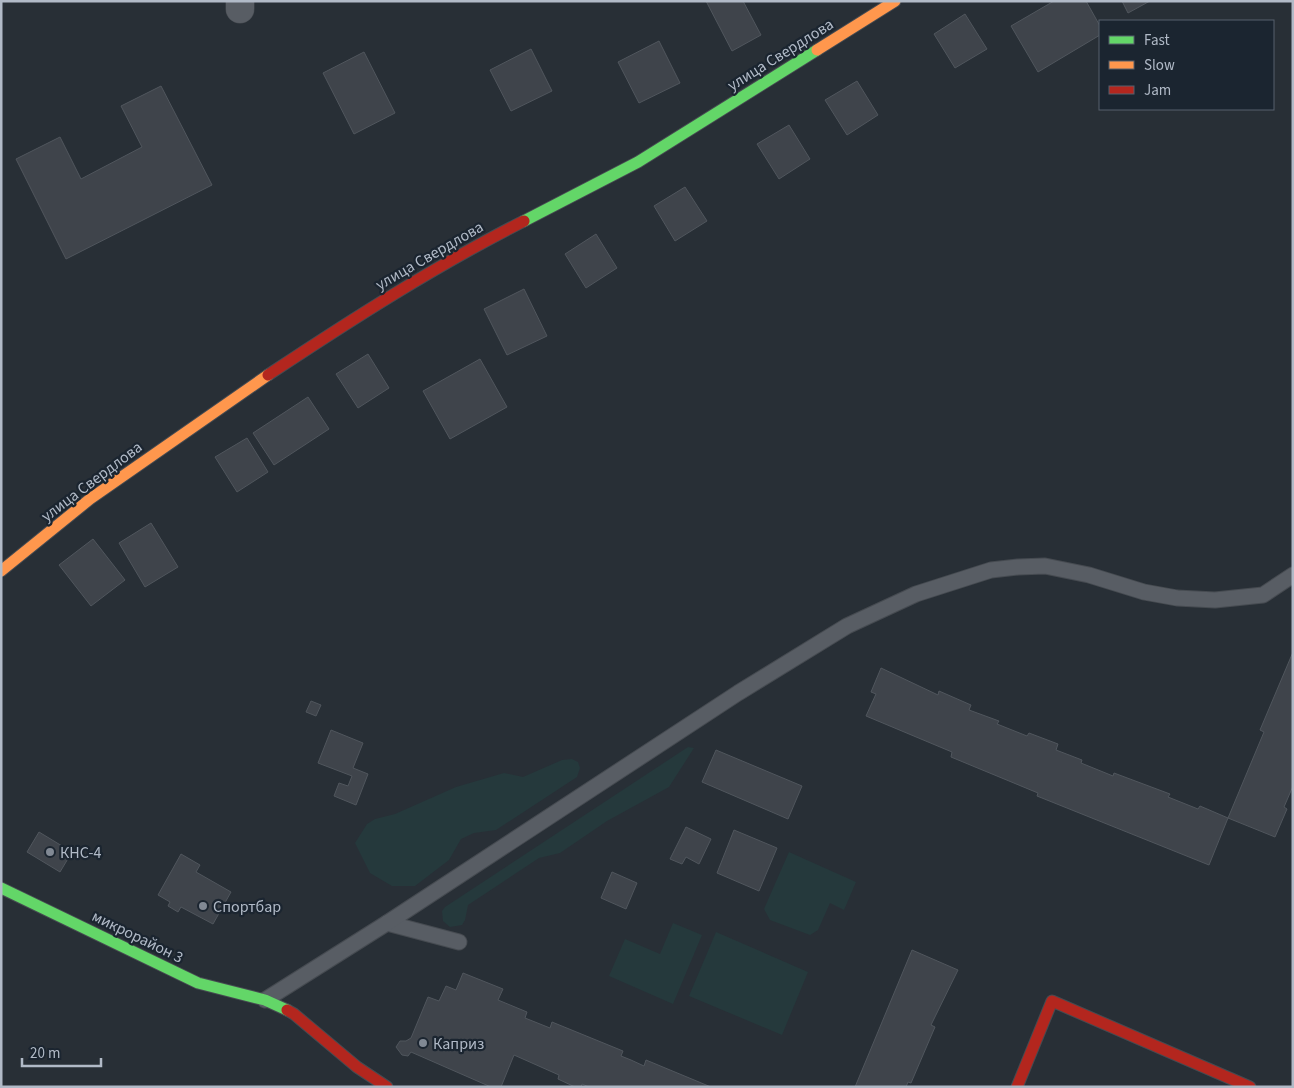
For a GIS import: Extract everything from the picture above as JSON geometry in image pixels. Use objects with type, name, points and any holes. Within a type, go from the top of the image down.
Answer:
[{"type":"street","name":"улица Свердлова","points":[[1,571],[90,499],[204,418],[352,319],[474,246],[638,162],[895,1]]},
{"type":"street","name":"микрорайон 3","points":[[1,888],[198,983],[265,1000],[294,1014],[357,1067],[387,1087]]},
{"type":"street","points":[[1018,1087],[1052,1000],[1250,1087]]},
{"type":"lane","points":[[265,1000],[387,923],[738,693],[847,626],[916,594],[991,570],[1018,567],[1045,566],[1089,575],[1144,592],[1177,598],[1215,600],[1263,595],[1293,575]]},
{"type":"lane","points":[[387,923],[459,942]]},
{"type":"green space","points":[[688,747],[694,748],[669,787],[607,821],[560,853],[539,858],[468,905],[462,925],[450,927],[443,921],[442,911],[445,907]]},
{"type":"green space","points":[[572,759],[578,762],[580,768],[577,777],[496,830],[474,833],[461,839],[449,860],[415,886],[392,886],[370,873],[355,843],[367,824],[375,819],[395,814],[456,787],[504,773],[523,777],[562,760]]},
{"type":"green space","points":[[789,852],[856,882],[844,910],[830,903],[818,930],[810,935],[770,920],[764,909]]},
{"type":"green space","points":[[673,923],[702,935],[673,1004],[609,976],[625,939],[660,954]]},
{"type":"green space","points":[[716,932],[808,972],[782,1035],[689,996]]},
{"type":"building","points":[[706,1],[743,1],[761,35],[732,51]]},
{"type":"building","points":[[1054,1],[1086,1],[1099,24],[1099,36],[1038,72],[1011,26]]},
{"type":"building","points":[[1122,1],[1150,1],[1128,13]]},
{"type":"building","points":[[965,14],[987,49],[955,68],[934,34]]},
{"type":"building","points":[[659,41],[680,83],[639,103],[618,62]]},
{"type":"building","points":[[531,49],[552,91],[511,111],[490,70]]},
{"type":"building","points":[[364,52],[395,113],[354,134],[323,73]]},
{"type":"building","points":[[857,81],[878,115],[847,135],[825,100]]},
{"type":"building","points":[[161,86],[212,185],[66,259],[16,159],[60,137],[81,179],[142,147],[121,106]]},
{"type":"building","points":[[789,125],[810,159],[779,179],[757,144]]},
{"type":"building","points":[[685,187],[707,221],[675,241],[654,206]]},
{"type":"building","points":[[596,234],[617,268],[586,288],[565,254]]},
{"type":"building","points":[[524,289],[547,336],[507,355],[484,309]]},
{"type":"building","points":[[368,354],[389,388],[358,408],[336,374]]},
{"type":"building","points":[[480,359],[507,407],[450,439],[423,391]]},
{"type":"building","points":[[308,397],[329,429],[274,465],[253,433]]},
{"type":"building","points":[[247,438],[268,472],[237,492],[215,457]]},
{"type":"building","points":[[151,523],[178,567],[145,587],[119,543]]},
{"type":"building","points":[[93,539],[125,580],[91,606],[59,565]]},
{"type":"building","points":[[1293,652],[1293,786],[1284,807],[1287,809],[1275,837],[1228,818],[1264,732],[1260,730]]},
{"type":"building","points":[[881,668],[938,695],[939,691],[971,705],[969,710],[999,721],[997,724],[1027,736],[1029,733],[1058,744],[1056,750],[1082,760],[1081,763],[1113,776],[1114,773],[1170,794],[1168,797],[1198,809],[1200,806],[1228,818],[1209,865],[1037,796],[1038,793],[951,757],[952,752],[866,716],[876,694],[871,692]]},
{"type":"building","points":[[311,701],[321,705],[316,716],[306,712]]},
{"type":"building","points":[[331,730],[363,743],[353,768],[368,774],[356,805],[334,796],[339,783],[348,786],[352,776],[318,763]]},
{"type":"building","points":[[716,750],[802,786],[788,819],[702,782]]},
{"type":"building","points":[[686,827],[711,839],[699,864],[686,857],[682,864],[670,859]]},
{"type":"building","points":[[734,830],[777,848],[759,891],[717,873]]},
{"type":"building","name":"КНС-4","points":[[39,832],[72,852],[60,872],[27,852]]},
{"type":"building","points":[[181,854],[200,865],[196,872],[231,892],[213,924],[181,907],[178,912],[168,906],[170,902],[158,895]]},
{"type":"building","points":[[612,872],[637,883],[626,909],[601,898]]},
{"type":"building","points":[[912,950],[958,970],[931,1025],[935,1027],[911,1083],[908,1082],[906,1087],[855,1087]]},
{"type":"building","points":[[463,973],[503,989],[498,1000],[527,1012],[525,1018],[550,1028],[552,1022],[623,1051],[621,1056],[644,1066],[646,1060],[711,1087],[589,1087],[582,1084],[581,1087],[575,1087],[558,1079],[559,1075],[514,1055],[501,1087],[491,1087],[411,1052],[408,1056],[402,1055],[396,1047],[400,1041],[406,1041],[411,1038],[428,997],[439,1001],[446,986],[456,990]]},
{"type":"traffic: fast","points":[[524,221],[638,162],[817,50]]},
{"type":"traffic: fast","points":[[1,888],[198,983],[265,1000],[287,1010]]},
{"type":"traffic: slow","points":[[817,50],[895,1]]},
{"type":"traffic: slow","points":[[1,571],[90,499],[268,375]]},
{"type":"traffic: jam","points":[[268,375],[394,294],[458,256],[524,221]]},
{"type":"traffic: jam","points":[[1017,1087],[1052,1001],[1250,1087]]},
{"type":"traffic: jam","points":[[287,1010],[357,1067],[387,1087]]},
{"type":"place","name":"КНС-4","points":[[50,852]]},
{"type":"place","name":"Спортбар","points":[[203,906]]},
{"type":"place","name":"Каприз","points":[[423,1043]]}]
